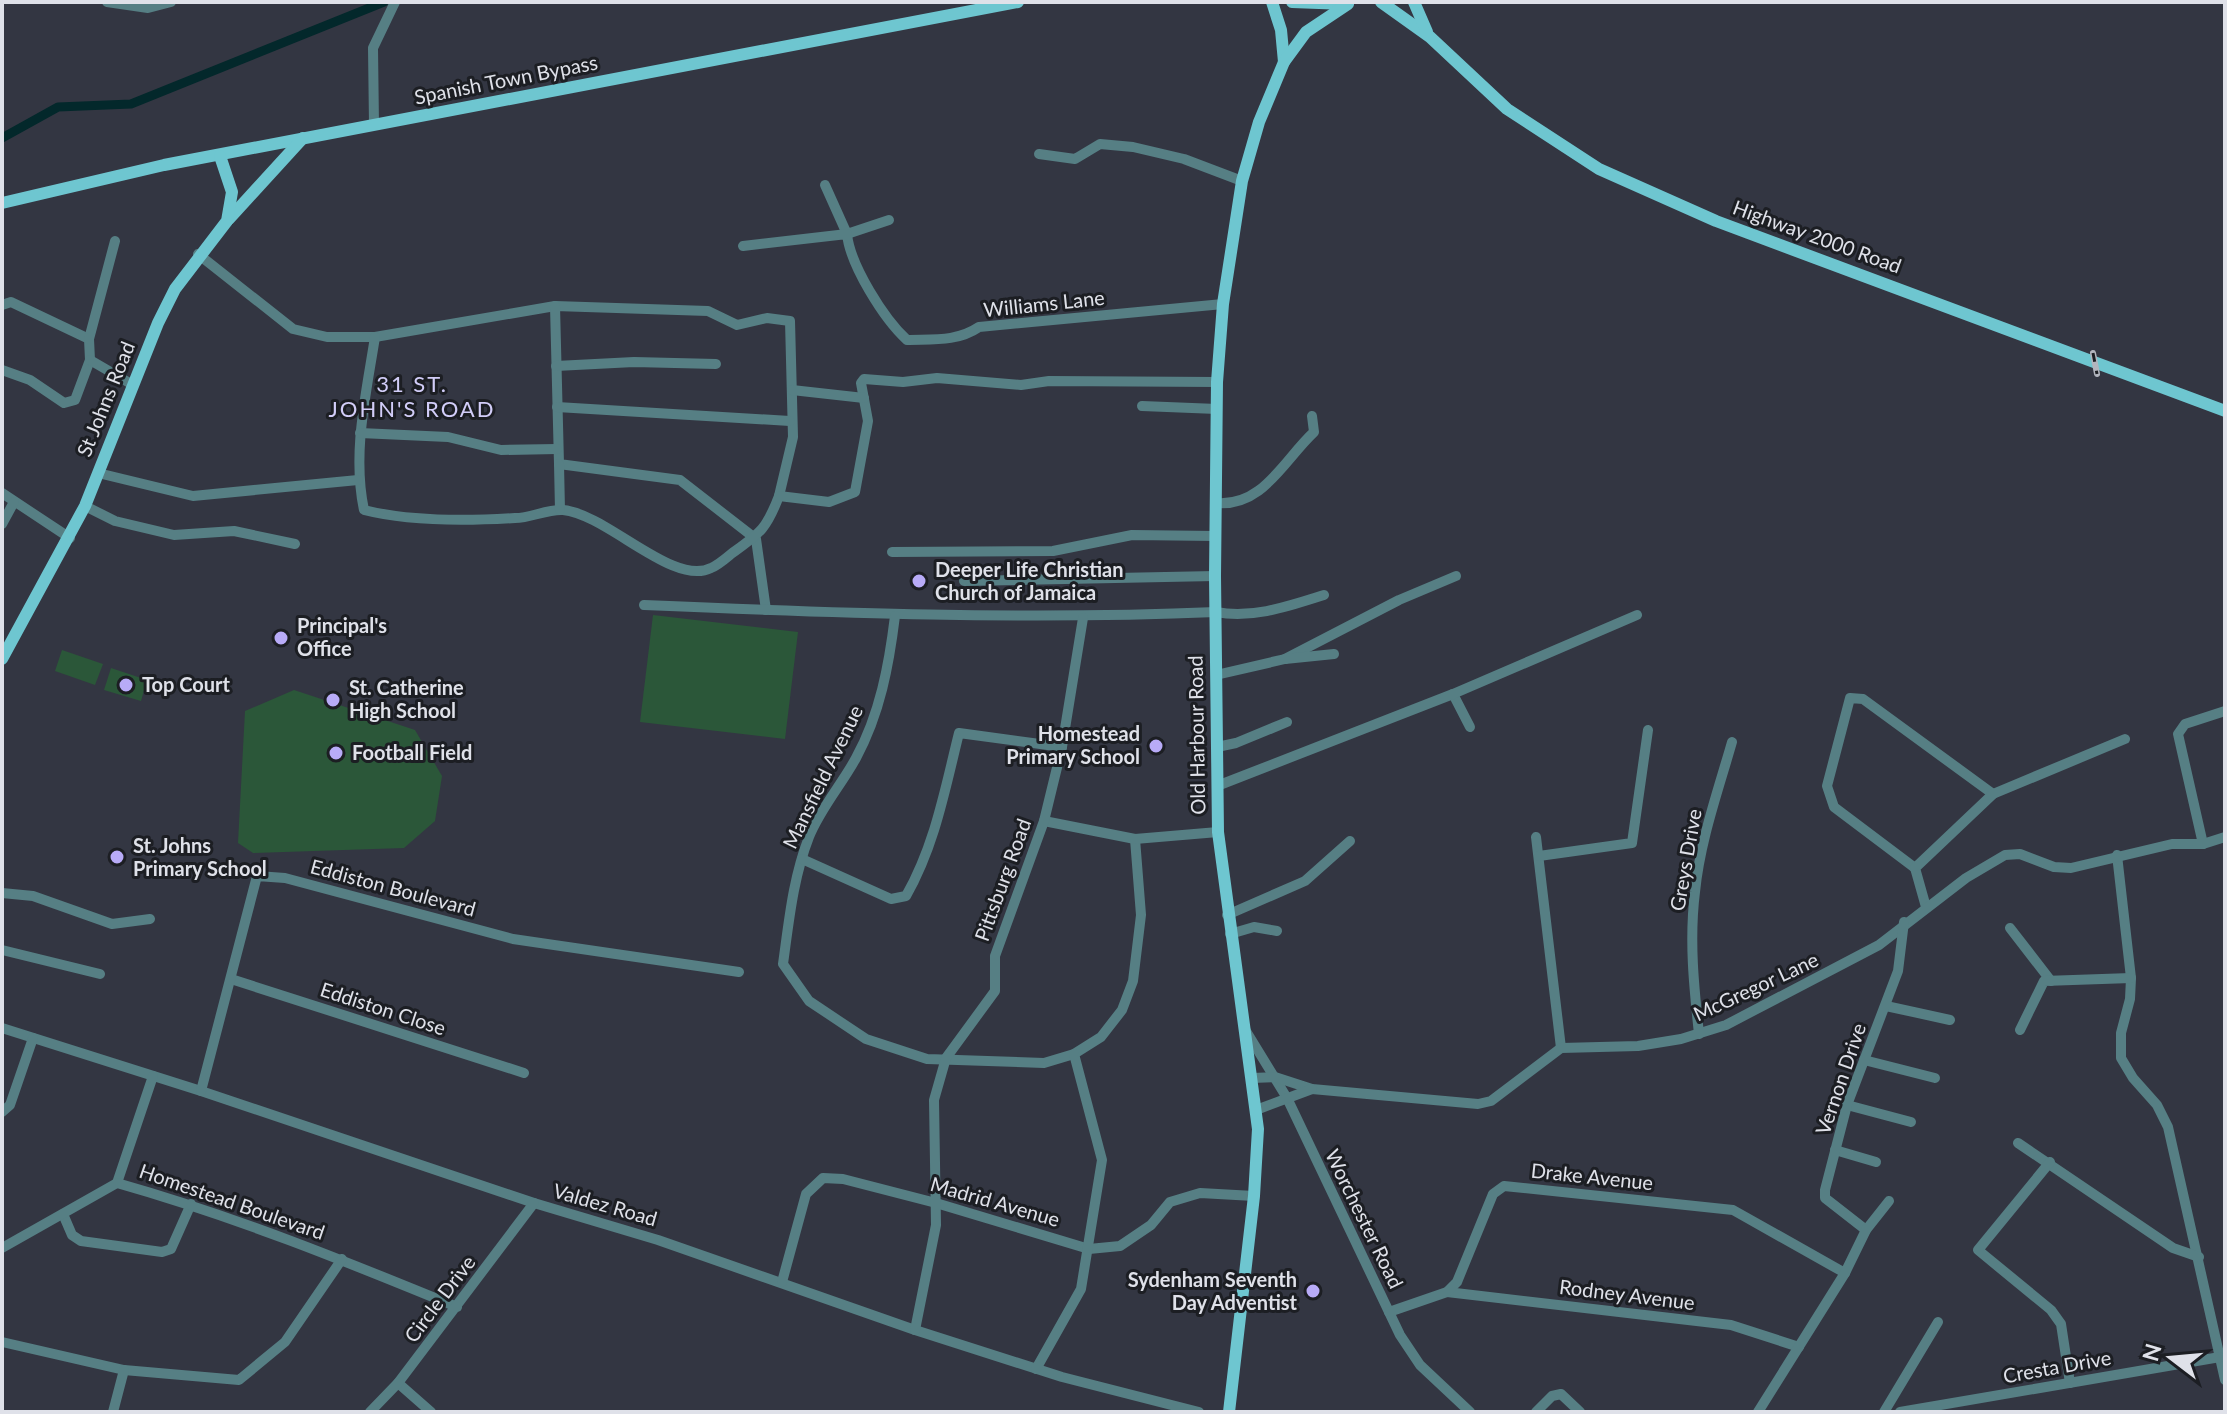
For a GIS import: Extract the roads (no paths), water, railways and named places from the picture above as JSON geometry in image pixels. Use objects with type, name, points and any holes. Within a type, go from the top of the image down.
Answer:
[{"type":"main road","name":"Spanish Town Bypass","points":[[2,203],[108,177],[303,138],[1018,2]]},
{"type":"main road","points":[[1272,2],[1281,30],[1284,62]]},
{"type":"main road","points":[[1292,2],[1351,3]]},
{"type":"main road","name":"Highway 2000 Road","points":[[1381,2],[1430,37],[1507,109],[1542,135],[1599,169],[1652,195],[2225,411]]},
{"type":"main road","name":"Highway 2000 Road","points":[[1414,2],[1430,37]]},
{"type":"main road","name":"Old Harbour Road","points":[[1229,1412],[1258,1150],[1252,1078],[1227,915],[1218,832],[1215,536],[1217,382],[1223,304],[1242,181],[1259,122],[1284,62],[1314,25],[1351,3]]},
{"type":"main road","name":"St Johns Road","points":[[2,659],[54,557],[70,538],[85,506],[169,300],[198,254],[303,138]]},
{"type":"main road","points":[[220,156],[232,192],[227,221]]},
{"type":"street","points":[[107,2],[148,8],[171,2]]},
{"type":"street","points":[[374,125],[373,48],[394,4]]},
{"type":"street","points":[[1039,154],[1075,159],[1100,144],[1133,147],[1184,159],[1242,181]]},
{"type":"street","points":[[825,185],[847,234]]},
{"type":"street","points":[[743,246],[847,234],[889,220]]},
{"type":"street","name":"Williams Lane","points":[[847,234],[851,253],[864,279],[886,315],[907,340],[966,336],[979,327],[1223,304]]},
{"type":"street","points":[[2,370],[30,380],[64,403],[75,400],[90,360],[89,339],[115,241]]},
{"type":"street","points":[[198,254],[293,329],[327,337],[375,337],[555,306],[708,311],[737,325],[767,318],[790,321],[790,421],[793,437],[779,496],[767,527],[756,539],[709,569],[689,571],[643,551],[599,520],[560,510],[518,519],[392,517],[364,510],[358,480],[360,433],[375,337]]},
{"type":"street","points":[[2,305],[11,302],[89,339]]},
{"type":"street","points":[[555,306],[560,510]]},
{"type":"street","points":[[90,360],[133,385]]},
{"type":"street","points":[[556,366],[634,362],[716,364]]},
{"type":"street","points":[[779,496],[829,502],[855,492],[868,421],[861,383],[864,379],[903,382],[937,378],[1021,385],[1049,381],[1217,382]]},
{"type":"street","points":[[792,390],[864,398]]},
{"type":"street","points":[[1142,406],[1217,409]]},
{"type":"street","points":[[557,407],[790,421]]},
{"type":"street","points":[[1216,503],[1233,505],[1250,499],[1314,432],[1312,416]]},
{"type":"street","points":[[360,433],[448,437],[501,450],[557,449]]},
{"type":"street","points":[[559,464],[680,480],[756,539],[766,610]]},
{"type":"street","points":[[98,473],[193,496],[358,480]]},
{"type":"street","points":[[2,493],[70,538]]},
{"type":"street","points":[[2,524],[14,502]]},
{"type":"street","points":[[85,506],[115,521],[174,535],[204,530],[234,531],[295,544]]},
{"type":"street","points":[[892,552],[1053,551],[1132,535],[1215,536]]},
{"type":"street","points":[[964,581],[1215,576]]},
{"type":"street","points":[[1285,659],[1399,600],[1456,576]]},
{"type":"street","points":[[644,605],[895,616],[1083,618],[1216,612],[1233,615],[1280,609],[1324,595]]},
{"type":"street","points":[[1217,786],[1453,694],[1637,615]]},
{"type":"street","name":"Mansfield Avenue","points":[[895,616],[889,666],[876,713],[857,756],[811,834],[795,881],[783,964],[809,1001],[866,1039],[927,1059],[1044,1063],[1074,1054],[1101,1037],[1122,1010],[1133,981],[1141,915],[1135,839]]},
{"type":"street","name":"Pittsburg Road","points":[[915,1330],[928,1270],[936,1203],[934,1100],[946,1058],[995,991],[995,956],[1044,821],[1062,747],[1083,618]]},
{"type":"street","points":[[1216,675],[1285,659],[1334,654]]},
{"type":"street","points":[[1453,694],[1470,727]]},
{"type":"street","points":[[1926,907],[1915,868],[1834,807],[1829,798],[1827,786],[1850,698],[1863,699],[1993,794]]},
{"type":"street","points":[[2199,844],[2179,730],[2185,724],[2225,711]]},
{"type":"street","points":[[1217,747],[1236,743],[1287,722]]},
{"type":"street","points":[[1539,856],[1632,843],[1648,730]]},
{"type":"street","points":[[802,859],[891,899],[906,896],[923,866],[959,733],[1062,747]]},
{"type":"street","points":[[1915,868],[1993,794],[2125,739]]},
{"type":"street","name":"Greys Drive","points":[[1699,1034],[1691,965],[1695,891],[1710,816],[1732,742]]},
{"type":"street","points":[[1044,821],[1135,839],[1218,832]]},
{"type":"street","points":[[1252,1078],[1275,1077],[1312,1089],[1478,1104],[1503,1094],[1561,1048],[1536,837]]},
{"type":"street","name":"McGregor Lane","points":[[1561,1048],[1638,1046],[1699,1034],[1726,1025],[1879,945],[1904,922],[2005,855],[2020,854],[2054,867],[2071,868],[2117,855],[2172,844],[2199,844],[2225,837]]},
{"type":"street","points":[[1227,915],[1305,881],[1350,841]]},
{"type":"street","points":[[2117,855],[2131,978],[2130,999],[2121,1033],[2121,1058],[2133,1078],[2157,1105],[2168,1127],[2225,1380]]},
{"type":"street","name":"Eddiston Boulevard","points":[[201,1091],[257,876],[285,878],[513,939],[739,972]]},
{"type":"street","points":[[2,893],[33,896],[112,924],[150,919]]},
{"type":"street","name":"Vernon Drive","points":[[1866,1230],[1825,1198],[1847,1105],[1898,971],[1904,922]]},
{"type":"street","points":[[1230,934],[1254,927],[1277,931]]},
{"type":"street","points":[[2010,928],[2051,981]]},
{"type":"street","points":[[2,950],[100,974]]},
{"type":"street","points":[[2020,1030],[2044,981],[2131,978]]},
{"type":"street","name":"Eddiston Close","points":[[231,979],[524,1073]]},
{"type":"street","points":[[1886,1006],[1950,1020]]},
{"type":"street","name":"Valdez Road","points":[[2,1028],[534,1203],[658,1240],[1036,1369],[1199,1412]]},
{"type":"street","name":"Worchester Road","points":[[1244,1028],[1287,1098],[1389,1312],[1420,1365],[1470,1412]]},
{"type":"street","points":[[2,1112],[10,1105],[33,1038]]},
{"type":"street","points":[[1036,1369],[1081,1289],[1102,1160],[1074,1054]]},
{"type":"street","points":[[1864,1060],[1935,1078]]},
{"type":"street","points":[[117,1183],[153,1076]]},
{"type":"street","points":[[1256,1110],[1312,1089]]},
{"type":"street","points":[[1847,1105],[1911,1122]]},
{"type":"street","points":[[2018,1143],[2173,1248],[2199,1257]]},
{"type":"street","points":[[1835,1150],[1876,1162]]},
{"type":"street","points":[[2050,1162],[1978,1250],[2051,1310],[2061,1324],[2070,1383]]},
{"type":"street","name":"Madrid Avenue","points":[[782,1282],[806,1194],[823,1178],[843,1179],[936,1203],[1089,1249],[1120,1246],[1151,1225],[1170,1202],[1200,1193],[1254,1196]]},
{"type":"street","name":"Homestead Boulevard","points":[[2,1248],[117,1183],[191,1204],[342,1259],[457,1307]]},
{"type":"street","name":"Drake Avenue","points":[[1447,1292],[1457,1282],[1493,1194],[1504,1186],[1733,1210],[1845,1273]]},
{"type":"street","points":[[1758,1412],[1845,1273],[1866,1230],[1889,1201]]},
{"type":"street","name":"Circle Drive","points":[[370,1412],[398,1383],[534,1203]]},
{"type":"street","points":[[63,1214],[72,1235],[81,1241],[162,1252],[171,1249],[191,1204]]},
{"type":"street","points":[[2,1342],[124,1370],[239,1380],[285,1342],[342,1259]]},
{"type":"street","points":[[1389,1312],[1447,1292]]},
{"type":"street","name":"Rodney Avenue","points":[[1447,1292],[1731,1325],[1799,1347]]},
{"type":"street","points":[[1884,1412],[1938,1322]]},
{"type":"street","name":"Cresta Drive","points":[[1900,1412],[2220,1357]]},
{"type":"street","points":[[113,1412],[124,1370]]},
{"type":"street","points":[[398,1383],[431,1412]]},
{"type":"street","points":[[1536,1412],[1552,1396],[1561,1394],[1580,1412]]},
{"type":"waterway","points":[[2,138],[58,107],[131,104],[384,2]]},
{"type":"railway","points":[[2093,353],[2097,374]]},
{"type":"place","name":"Deeper Life Christian Church of Jamaica","points":[[919,581]]},
{"type":"place","name":"Principal's Office","points":[[281,638]]},
{"type":"place","name":"Top Court","points":[[126,685]]},
{"type":"place","name":"St. Catherine High School","points":[[333,700]]},
{"type":"place","name":"Homestead Primary School","points":[[1156,746]]},
{"type":"place","name":"Football Field","points":[[336,753]]},
{"type":"place","name":"St. Johns Primary School","points":[[117,857]]},
{"type":"place","name":"Sydenham Seventh Day Adventist","points":[[1313,1291]]},
{"type":"district","name":"31 ST. JOHN'S ROAD","points":[[412,396]]}]
